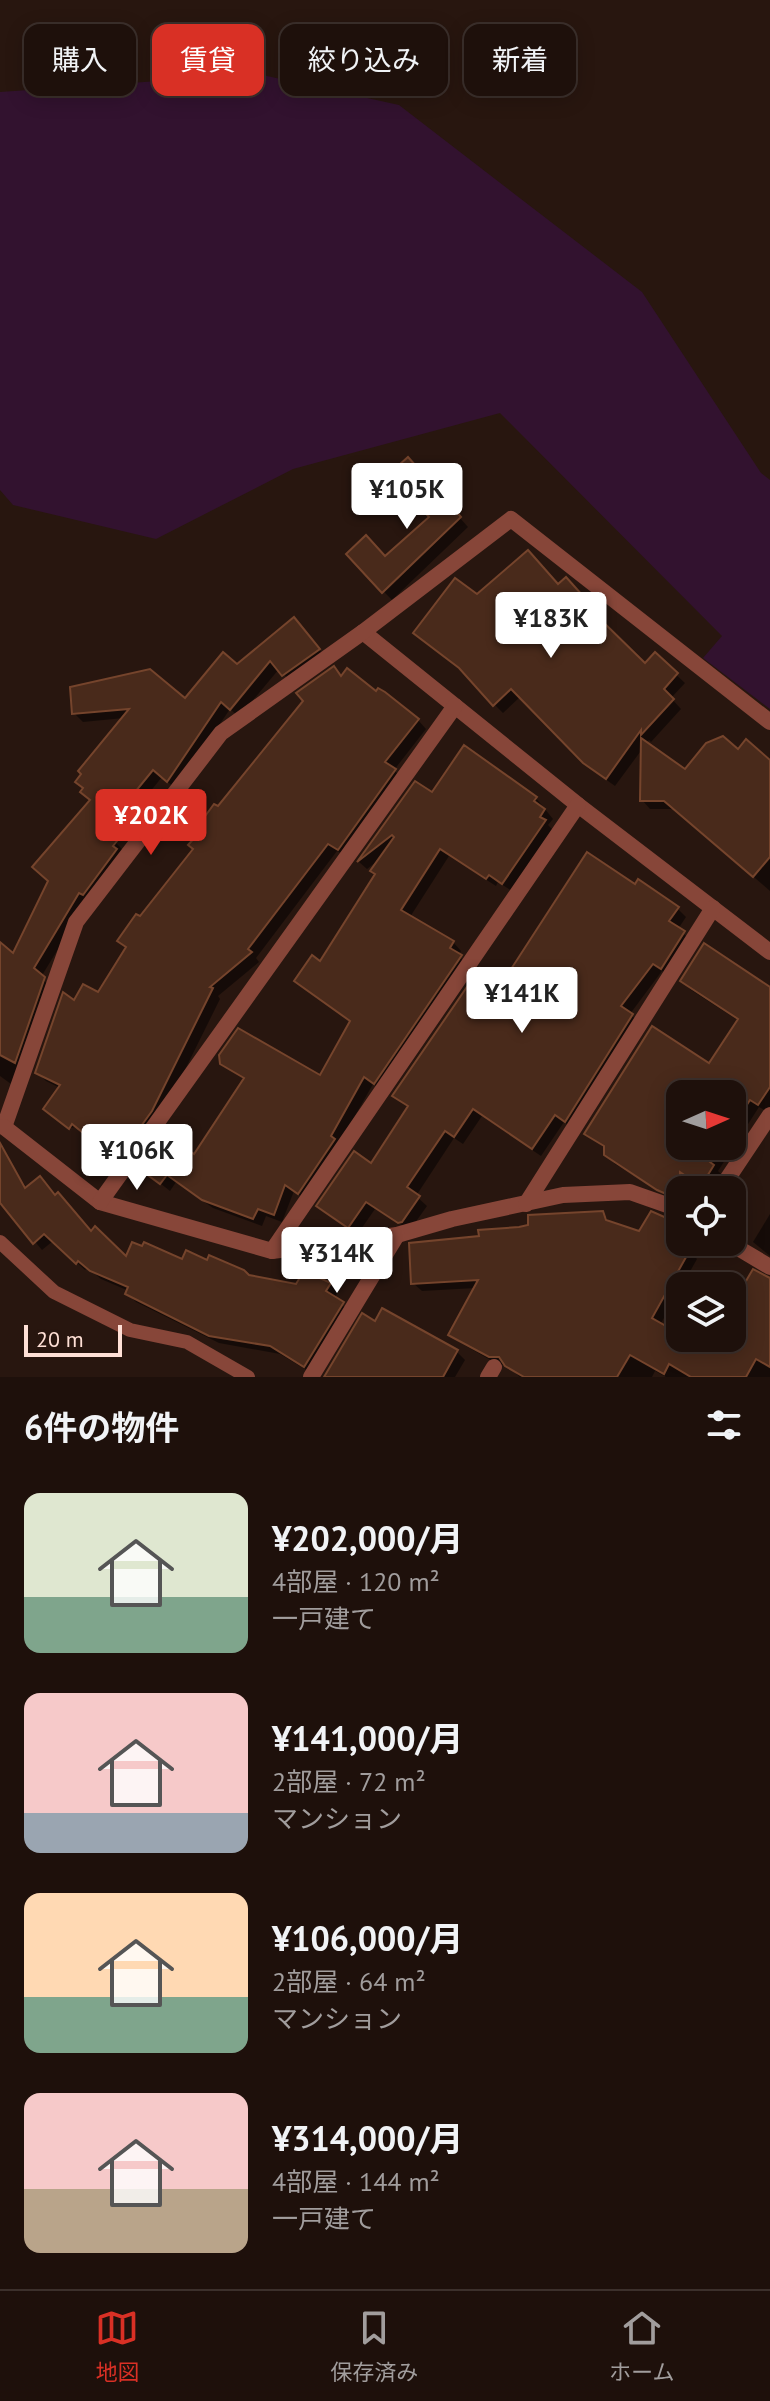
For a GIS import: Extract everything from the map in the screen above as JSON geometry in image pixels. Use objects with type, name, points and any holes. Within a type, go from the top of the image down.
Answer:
[{"type":"street","points":[[666,1205],[630,1192],[563,1195],[397,1235],[272,1251],[100,1202],[2,1128],[76,922],[221,733],[363,632],[511,519],[770,722]]},
{"type":"street","points":[[363,632],[578,805],[770,952]]},
{"type":"street","points":[[100,1202],[455,706]]},
{"type":"street","points":[[272,1251],[578,805]]},
{"type":"street","points":[[526,1204],[713,908]]},
{"type":"street","points":[[729,1176],[770,1115]]},
{"type":"street","points":[[311,1377],[397,1235]]},
{"type":"street","points":[[746,1253],[770,1267]]},
{"type":"lane","points":[[0,1242],[54,1292],[130,1330],[187,1342],[248,1377]]},
{"type":"shaded area","points":[[264,75],[280,79],[280,96],[358,96],[399,105],[642,292],[761,473],[770,480],[770,709],[703,658],[722,636],[500,413],[293,469],[156,539],[13,505],[0,490],[0,92],[24,90],[24,96],[136,96],[136,83],[152,81],[152,96],[264,96]]},
{"type":"building","points":[[408,457],[461,517],[382,593],[346,554],[366,535],[385,556],[429,517],[390,473]]},
{"type":"building","points":[[528,550],[558,584],[566,577],[600,615],[598,617],[645,663],[655,652],[678,673],[664,689],[674,699],[641,735],[641,730],[606,779],[583,763],[511,689],[493,706],[459,668],[413,633],[455,578],[477,594]]},
{"type":"building","points":[[294,617],[320,649],[282,676],[270,661],[230,710],[221,702],[167,782],[153,770],[104,830],[117,841],[113,846],[117,849],[83,895],[79,893],[34,968],[45,977],[15,1063],[0,1055],[0,942],[13,953],[48,881],[32,867],[90,800],[80,792],[83,788],[75,782],[81,774],[78,771],[129,709],[72,714],[70,687],[150,669],[185,698],[223,652],[237,664]]},
{"type":"building","points":[[334,666],[341,676],[347,668],[419,719],[385,762],[396,769],[338,850],[328,844],[248,949],[252,952],[210,987],[213,988],[152,1111],[120,1155],[111,1149],[108,1153],[72,1124],[69,1129],[43,1109],[60,1085],[35,1073],[63,992],[74,1000],[83,984],[98,992],[126,947],[117,941],[136,914],[140,916],[193,849],[188,845],[199,833],[195,830],[303,701],[296,693]]},
{"type":"building","points":[[723,736],[738,749],[746,739],[770,760],[770,857],[753,877],[664,801],[640,801],[641,738],[685,769],[706,743]]},
{"type":"building","points":[[464,745],[537,797],[534,801],[545,809],[540,817],[546,820],[502,884],[489,875],[486,879],[440,849],[401,910],[454,941],[450,948],[462,955],[374,1084],[364,1077],[331,1136],[335,1139],[298,1194],[285,1185],[274,1215],[258,1209],[253,1219],[202,1200],[167,1175],[160,1184],[138,1168],[163,1132],[194,1154],[244,1078],[220,1064],[219,1055],[238,1028],[320,1075],[350,1021],[294,981],[312,955],[320,961],[375,874],[370,871],[394,837],[392,835],[357,862],[415,781],[432,792]]},
{"type":"building","points":[[587,852],[635,884],[638,879],[679,907],[669,921],[685,931],[661,969],[653,964],[621,1006],[633,1014],[565,1122],[555,1115],[532,1149],[473,1109],[454,1137],[445,1131],[407,1187],[420,1196],[402,1222],[398,1223],[366,1202],[348,1228],[316,1206],[354,1151],[371,1163],[408,1106],[392,1096],[480,968],[502,983]]},
{"type":"building","points":[[704,943],[770,987],[770,1087],[758,1105],[750,1100],[746,1106],[746,1080],[666,1080],[666,1160],[711,1160],[714,1165],[707,1176],[686,1176],[680,1172],[680,1176],[666,1176],[666,1194],[604,1155],[604,1146],[584,1134],[652,1026],[709,1063],[738,1019],[680,981]]},
{"type":"building","points":[[0,1143],[25,1188],[40,1176],[91,1231],[95,1226],[126,1256],[132,1242],[142,1246],[144,1242],[182,1259],[186,1250],[207,1260],[209,1255],[249,1275],[296,1284],[304,1271],[331,1283],[326,1291],[344,1302],[304,1367],[270,1346],[209,1336],[125,1294],[128,1287],[90,1271],[78,1261],[76,1264],[44,1234],[33,1244],[0,1203]]},
{"type":"building","points":[[603,1211],[606,1220],[639,1231],[651,1211],[666,1218],[666,1256],[687,1256],[678,1272],[666,1272],[666,1293],[652,1318],[666,1326],[666,1352],[746,1352],[746,1281],[753,1269],[770,1278],[770,1367],[756,1359],[746,1377],[691,1377],[669,1364],[664,1374],[630,1355],[617,1377],[524,1377],[505,1366],[499,1357],[489,1357],[448,1335],[478,1280],[411,1284],[409,1243],[479,1236],[478,1230],[528,1225],[528,1215]]},
{"type":"building","points":[[382,1308],[458,1350],[443,1377],[324,1377],[362,1313],[375,1321]]}]
